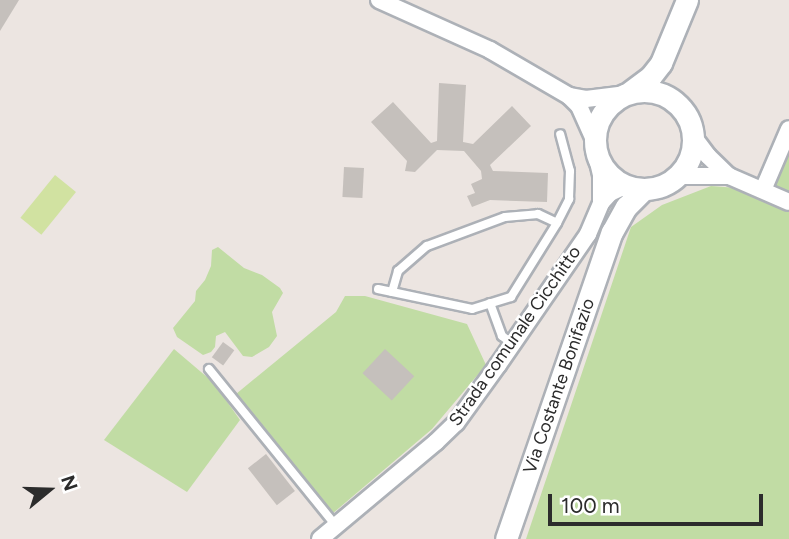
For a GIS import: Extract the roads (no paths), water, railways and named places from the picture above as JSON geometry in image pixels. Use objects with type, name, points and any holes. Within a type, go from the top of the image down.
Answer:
[{"type":"main road","points":[[620,193],[663,186],[678,176],[692,151],[693,136],[669,70],[674,38],[687,0]]},
{"type":"main road","points":[[612,232],[626,207],[598,153],[601,115],[608,105],[651,76],[674,38]]},
{"type":"main road","points":[[627,93],[662,93],[680,105]]},
{"type":"main road","points":[[612,232],[620,193]]},
{"type":"main road","name":"Via Costante Bonifazio","points":[[506,539],[612,232]]},
{"type":"street","points":[[379,0],[490,50],[569,96],[579,106],[598,153]]},
{"type":"street","points":[[569,96],[586,99],[627,93]]},
{"type":"street","points":[[763,190],[789,129]]},
{"type":"street","points":[[693,136],[708,156],[729,176],[789,202]]},
{"type":"street","points":[[678,176],[729,176]]},
{"type":"street","name":"Strada comunale Cicchitto","points":[[320,539],[456,423],[587,234],[620,193]]},
{"type":"lane","points":[[378,289],[472,309],[511,297],[569,199],[570,171],[560,134]]},
{"type":"lane","points":[[392,292],[398,271],[427,246],[505,217],[538,214],[557,223]]},
{"type":"lane","points":[[490,303],[502,336],[513,344]]},
{"type":"lane","points":[[209,369],[337,527]]}]
